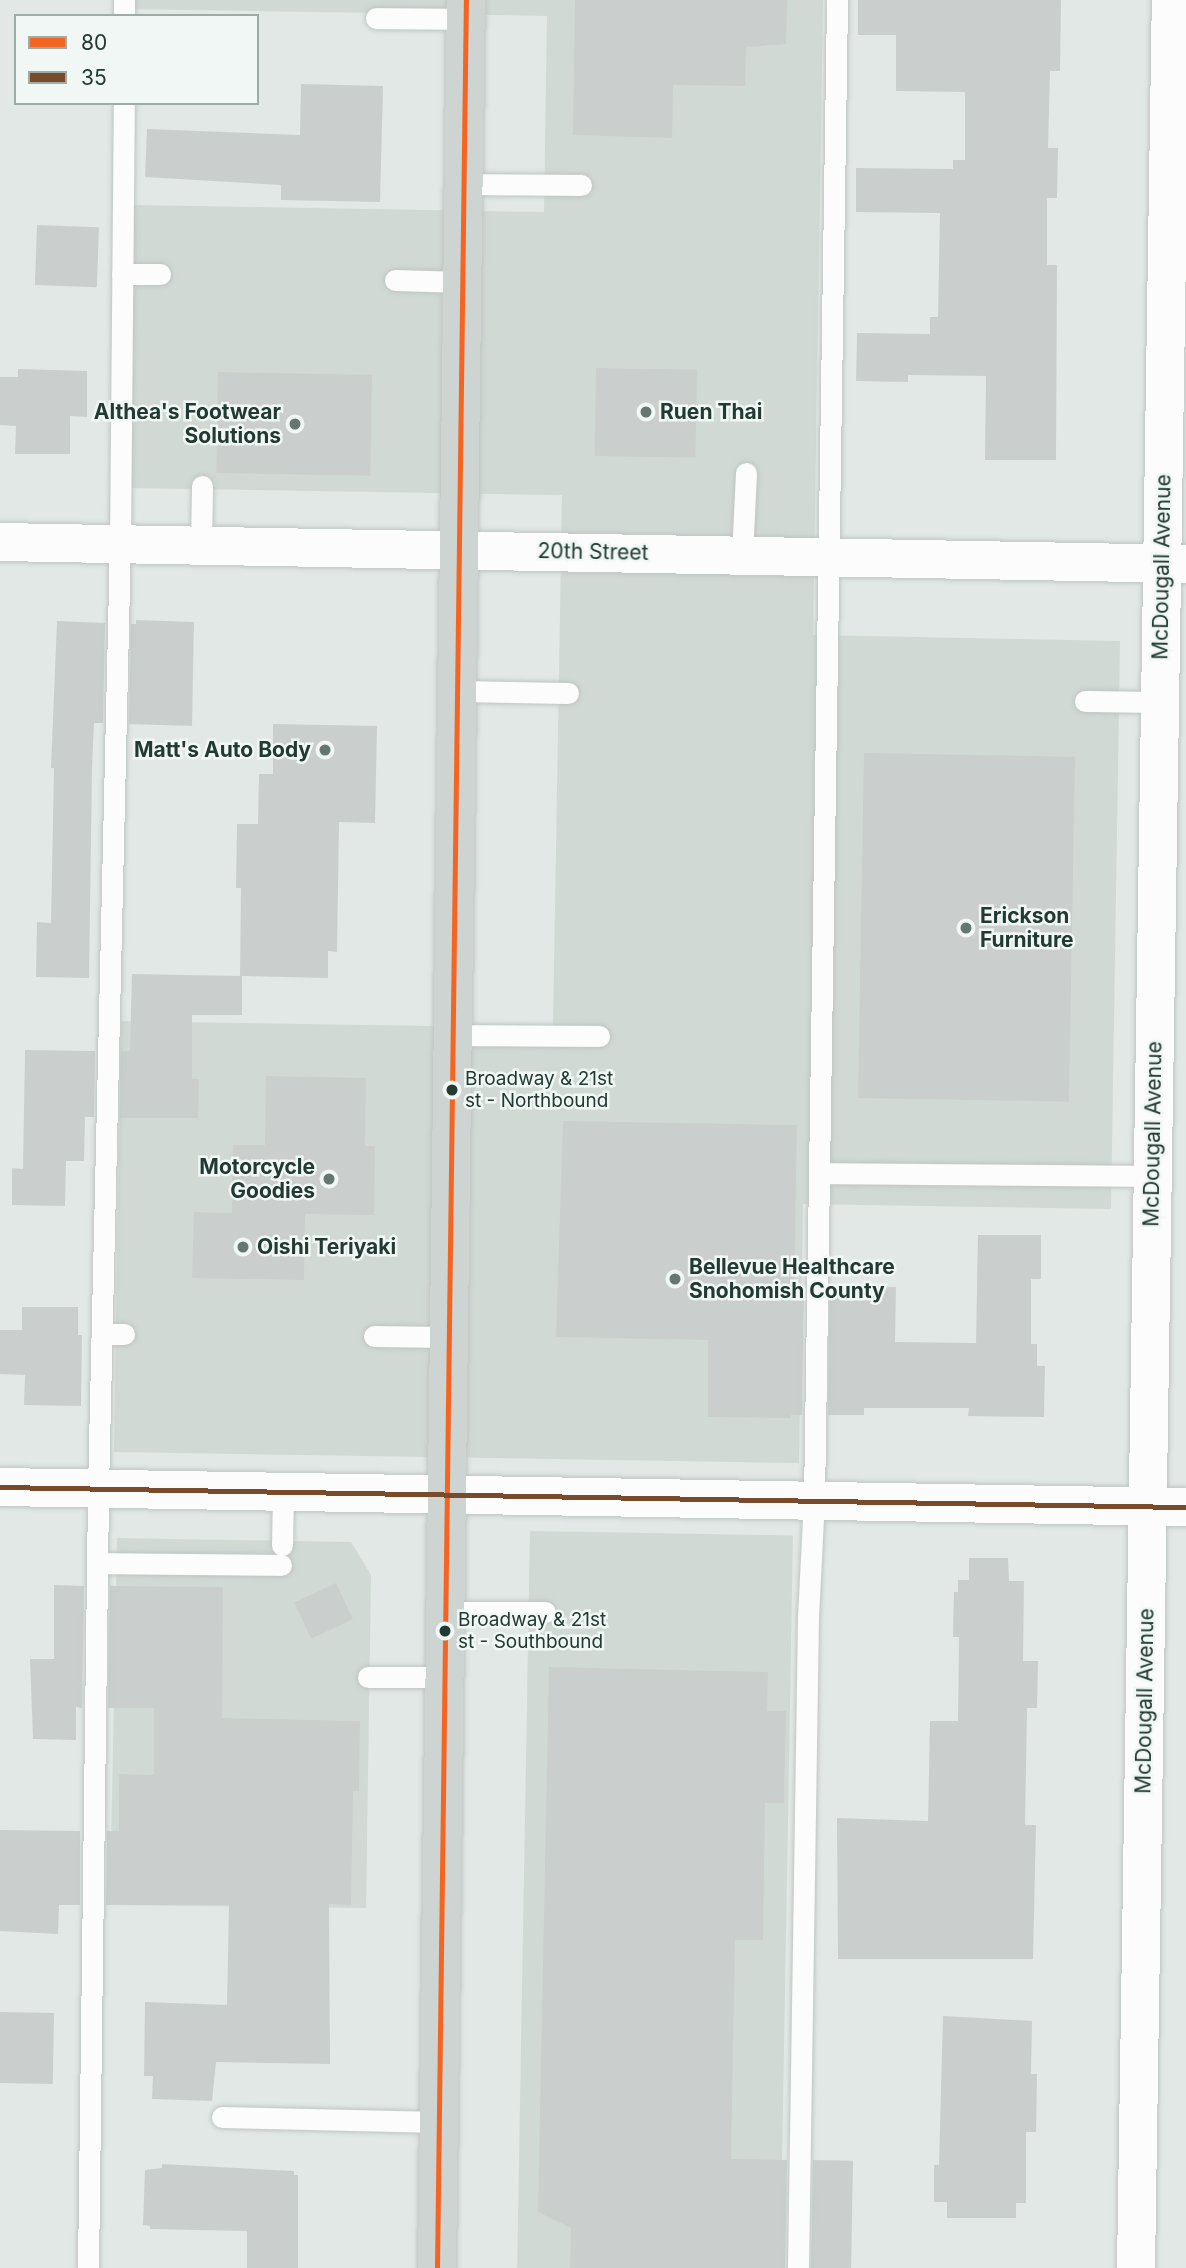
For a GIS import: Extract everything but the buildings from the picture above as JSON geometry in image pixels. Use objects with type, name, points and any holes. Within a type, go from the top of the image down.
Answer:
[{"type":"main road","points":[[438,2268],[457,550],[466,9]]},
{"type":"street","name":"McDougall Avenue","points":[[1136,2268],[1160,702],[1174,564],[1171,0]]},
{"type":"street","name":"20th Street","points":[[0,542],[1174,564]]},
{"type":"street","points":[[0,1487],[1186,1507]]},
{"type":"lane","points":[[798,2268],[799,1616],[814,1500],[837,0]]},
{"type":"lane","points":[[376,18],[466,9]]},
{"type":"lane","points":[[88,2268],[98,1489],[113,1334],[124,105]]},
{"type":"lane","points":[[463,184],[581,185]]},
{"type":"lane","points":[[122,274],[160,274]]},
{"type":"lane","points":[[395,280],[462,282]]},
{"type":"lane","points":[[743,555],[746,473]]},
{"type":"lane","points":[[201,545],[202,486]]},
{"type":"lane","points":[[456,691],[568,693]]},
{"type":"lane","points":[[1085,701],[1160,702]]},
{"type":"lane","points":[[452,1035],[599,1036]]},
{"type":"lane","points":[[819,1172],[1153,1176]]},
{"type":"lane","points":[[374,1336],[448,1337]]},
{"type":"lane","points":[[99,1563],[281,1555],[283,1492]]},
{"type":"lane","points":[[445,1612],[545,1612]]},
{"type":"lane","points":[[368,1676],[445,1676]]},
{"type":"lane","points":[[222,2117],[439,2122]]},
{"type":"shaded area","points":[[135,0],[823,0],[813,635],[1120,641],[1111,1209],[803,1204],[799,1463],[114,1452],[121,1021],[553,1028],[562,495],[129,488],[134,205],[544,212],[547,16],[135,9]]},
{"type":"shaded area","points":[[530,1531],[793,1536],[780,2268],[517,2268]]},
{"type":"shaded area","points":[[117,1538],[351,1542],[371,1575],[366,1908],[110,1905]]},
{"type":"transit line","name":"80","points":[[437,2268],[466,0]]},
{"type":"transit line","name":"35","points":[[0,1487],[1186,1507]]},
{"type":"place","name":"Ruen Thai","points":[[646,412]]},
{"type":"place","name":"Althea's Footwear Solutions","points":[[295,424]]},
{"type":"place","name":"Matt's Auto Body","points":[[325,750]]},
{"type":"place","name":"Erickson Furniture","points":[[966,928]]},
{"type":"place","name":"Broadway & 21st st - Northbound","points":[[452,1090]]},
{"type":"place","name":"Motorcycle Goodies","points":[[329,1179]]},
{"type":"place","name":"Oishi Teriyaki","points":[[243,1247]]},
{"type":"place","name":"Bellevue Healthcare Snohomish County","points":[[675,1279]]},
{"type":"place","name":"Broadway & 21st st - Southbound","points":[[445,1631]]}]
